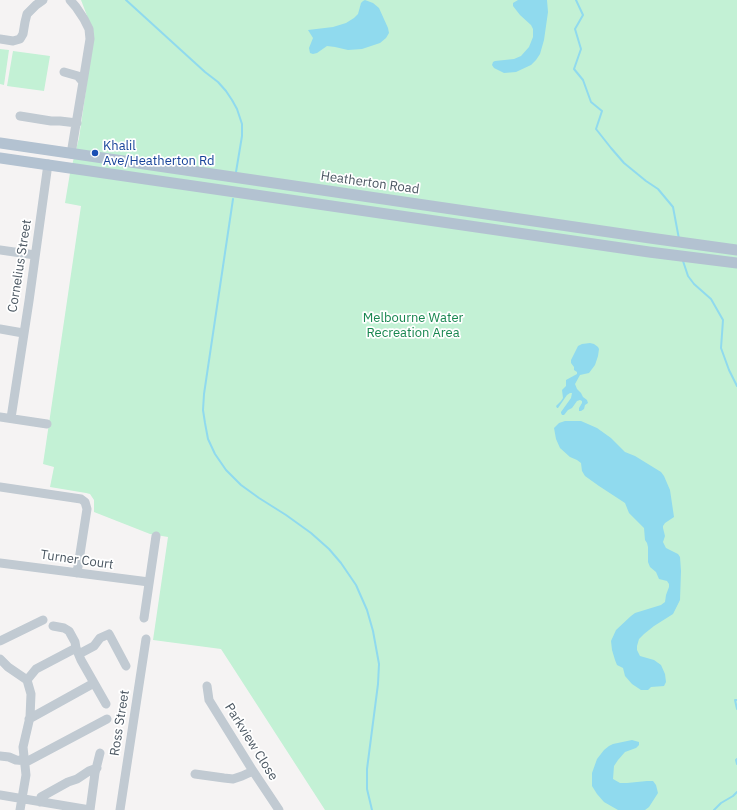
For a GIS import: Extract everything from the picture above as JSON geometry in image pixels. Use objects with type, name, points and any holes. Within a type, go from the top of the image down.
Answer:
[{"type":"main road","name":"Heatherton Road","points":[[0,143],[737,250]]},
{"type":"main road","points":[[48,164],[50,150]]},
{"type":"main road","points":[[69,168],[71,154]]},
{"type":"main road","points":[[0,158],[737,264]]},
{"type":"street","points":[[0,39],[13,41],[20,39],[23,34],[27,14],[43,0]]},
{"type":"street","points":[[70,0],[84,19],[89,29],[90,39],[71,154]]},
{"type":"street","points":[[64,72],[78,76],[83,82]]},
{"type":"street","points":[[20,116],[77,123]]},
{"type":"street","name":"Cornelius Street","points":[[10,418],[48,164]]},
{"type":"street","points":[[0,250],[35,255]]},
{"type":"street","points":[[0,330],[23,333]]},
{"type":"street","points":[[0,417],[47,424]]},
{"type":"street","points":[[0,487],[81,499],[85,502],[87,509],[77,573]]},
{"type":"street","points":[[144,618],[156,536]]},
{"type":"street","name":"Turner Court","points":[[0,563],[149,582]]},
{"type":"street","points":[[0,641],[43,620]]},
{"type":"street","points":[[53,626],[64,628],[69,631],[94,683],[106,704]]},
{"type":"street","points":[[27,680],[36,669],[78,651],[94,646],[100,638],[109,634],[126,666]]},
{"type":"street","name":"Ross Street","points":[[120,810],[146,639]]},
{"type":"street","points":[[0,659],[8,667],[27,680],[31,694],[29,718],[23,747],[26,775],[20,810]]},
{"type":"street","points":[[29,718],[94,683]]},
{"type":"street","name":"Parkview Close","points":[[208,686],[209,700],[279,810]]},
{"type":"street","points":[[0,756],[28,761],[107,719]]},
{"type":"street","points":[[0,795],[90,810],[100,753]]},
{"type":"street","points":[[40,802],[41,797],[97,768]]},
{"type":"street","points":[[195,774],[233,779],[253,771]]},
{"type":"green space","name":"Melbourne Water Recreation Area","points":[[81,0],[737,0],[737,810],[325,810],[221,649],[153,640],[168,537],[150,534],[94,512],[94,500],[90,494],[50,487],[54,467],[43,464],[81,206],[65,203],[70,173],[79,138],[94,34]]},
{"type":"green space","points":[[0,49],[9,50],[4,85],[0,84]]},
{"type":"green space","points":[[13,51],[50,56],[44,91],[7,86]]},
{"type":"water","points":[[365,0],[373,3],[379,8],[388,28],[389,33],[386,38],[380,43],[362,49],[348,50],[327,46],[317,53],[310,53],[309,48],[313,38],[308,30],[333,27],[346,23],[358,14],[361,3]]},
{"type":"water","points":[[518,0],[547,0],[548,12],[544,40],[540,54],[531,65],[516,72],[504,73],[494,68],[492,65],[493,62],[514,59],[521,56],[529,47],[533,37],[533,29],[531,25],[513,6],[513,3]]},
{"type":"water","points":[[590,343],[594,344],[599,349],[595,365],[589,373],[580,375],[575,384],[588,403],[585,405],[584,409],[579,411],[582,401],[577,401],[572,408],[562,415],[561,412],[571,398],[572,393],[567,395],[558,408],[556,406],[563,398],[562,390],[566,386],[566,380],[577,374],[571,360],[578,346]]},
{"type":"water","points":[[565,421],[581,421],[597,428],[611,438],[625,452],[635,456],[661,472],[670,490],[674,517],[663,526],[665,536],[663,542],[666,548],[678,554],[680,557],[680,600],[673,614],[644,634],[639,639],[637,646],[640,656],[654,660],[661,665],[665,674],[666,682],[664,686],[651,687],[648,690],[641,690],[632,684],[625,676],[623,668],[617,665],[612,650],[611,641],[616,630],[635,613],[661,605],[665,602],[669,584],[667,581],[659,579],[656,572],[650,567],[648,562],[648,547],[645,540],[644,528],[629,513],[625,503],[585,476],[582,471],[581,463],[570,457],[560,448],[556,439],[554,428],[559,423]]},
{"type":"water","points":[[632,740],[639,742],[639,745],[636,748],[625,752],[618,760],[614,766],[613,779],[620,783],[653,781],[656,785],[658,793],[649,807],[645,810],[618,810],[604,802],[597,794],[592,786],[592,773],[597,759],[604,750],[613,744]]},
{"type":"waterway","points":[[126,0],[218,82],[232,100],[242,124],[242,136],[236,172]]},
{"type":"waterway","points":[[576,0],[583,15],[575,29],[581,49],[574,69],[583,80],[591,102],[602,111],[596,129],[624,163],[658,189],[673,207],[679,239]]},
{"type":"waterway","points":[[233,199],[204,394],[203,410],[208,439],[215,454],[226,470],[241,485],[311,533],[329,549],[341,563],[356,585],[367,610],[373,631],[379,664],[378,684],[367,769],[367,789],[372,810]]},
{"type":"waterway","points":[[683,261],[688,276],[694,284],[711,299],[723,320],[721,348],[737,386]]},
{"type":"waterway","points":[[737,700],[735,700],[737,709]]},
{"type":"waterway","points":[[737,759],[737,764]]},
{"type":"waterway","points":[[714,810],[737,792]]},
{"type":"place","name":"Khalil Ave/Heatherton Rd","points":[[95,153]]}]
